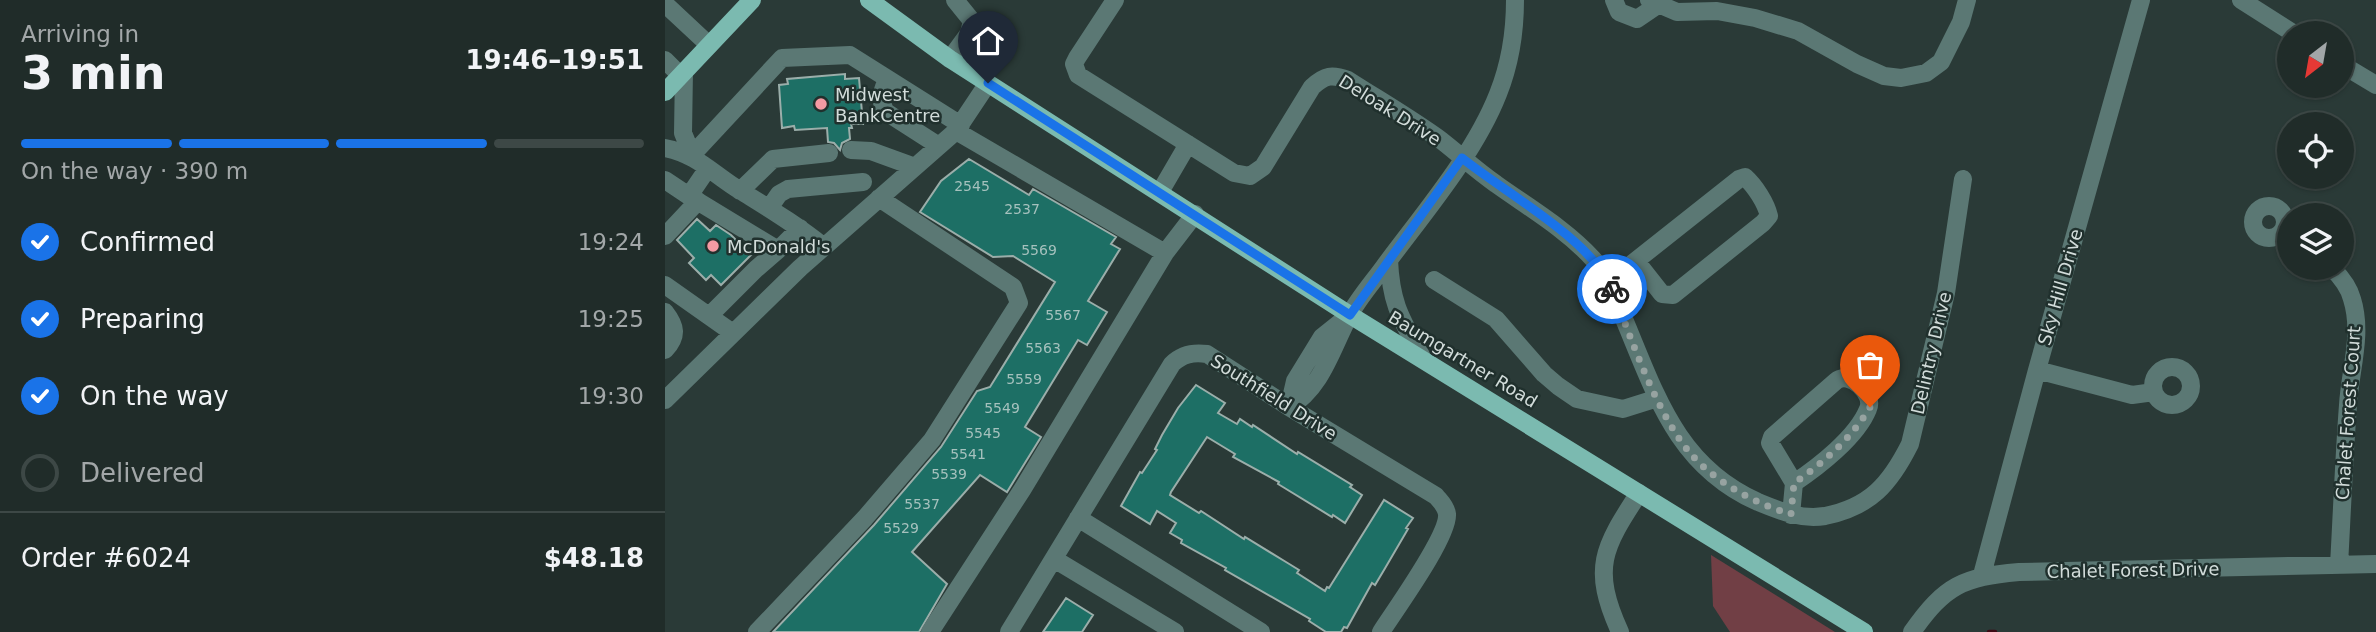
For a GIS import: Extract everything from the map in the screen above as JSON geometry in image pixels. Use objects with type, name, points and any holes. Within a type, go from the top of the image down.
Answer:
[{"type":"main road","points":[[665,92],[752,0]]},
{"type":"main road","name":"Baumgartner Road","points":[[869,0],[950,59],[1350,315],[1864,632]]},
{"type":"street","points":[[950,59],[969,33],[972,21],[955,0]]},
{"type":"street","name":"Deloak Drive","points":[[1115,0],[1074,64],[1078,75],[1234,173],[1250,177],[1263,167],[1312,87],[1322,78],[1334,75],[1360,88],[1441,140],[1489,180],[1576,242],[1594,260],[1609,282],[1666,417],[1691,454],[1745,496],[1791,514],[1817,517]]},
{"type":"street","points":[[1289,407],[1295,381],[1321,337],[1350,315],[1462,158],[1489,115],[1508,66],[1515,0]]},
{"type":"street","points":[[1614,0],[1619,12],[1637,19],[1654,2],[1677,12],[1717,11],[1755,18],[1798,31],[1875,72],[1901,78],[1926,73],[1941,62],[1961,22],[1967,0]]},
{"type":"street","name":"Sky Hill Drive","points":[[1982,575],[2141,0]]},
{"type":"street","points":[[2241,0],[2277,23]]},
{"type":"street","points":[[665,4],[709,45]]},
{"type":"street","points":[[692,155],[782,58],[850,55],[959,128],[1165,253]]},
{"type":"street","points":[[665,60],[682,73],[683,132],[692,155]]},
{"type":"street","points":[[2354,72],[2376,85]]},
{"type":"street","points":[[887,79],[880,96],[885,112],[939,146]]},
{"type":"street","points":[[665,400],[824,247],[959,128],[988,83]]},
{"type":"street","points":[[1160,192],[1188,144]]},
{"type":"street","points":[[665,148],[692,155],[824,247]]},
{"type":"street","points":[[851,150],[871,151],[915,167]]},
{"type":"street","points":[[740,191],[773,159],[828,153]]},
{"type":"street","points":[[665,236],[694,199],[708,168]]},
{"type":"street","points":[[1609,282],[1739,179],[1745,177],[1749,180],[1768,209],[1769,216],[1763,223],[1673,295],[1662,295],[1636,261]]},
{"type":"street","name":"Delintry Drive","points":[[1817,517],[1859,506],[1882,489],[1899,466],[1910,444],[1946,293],[1963,179]]},
{"type":"street","points":[[665,180],[778,250]]},
{"type":"street","points":[[770,207],[779,194],[788,189],[863,182]]},
{"type":"street","points":[[757,632],[865,518],[932,440],[1019,303],[1013,287],[879,198]]},
{"type":"street","points":[[930,632],[1022,490],[1165,253],[1195,214]]},
{"type":"street","points":[[709,316],[800,228]]},
{"type":"street","points":[[1389,260],[1391,287],[1397,312],[1423,359]]},
{"type":"street","points":[[1434,280],[1496,319],[1544,374],[1577,398],[1623,409],[1658,398]]},
{"type":"street","name":"Chalet Forest Court","points":[[2339,565],[2348,401],[2356,331],[2352,299],[2340,280]]},
{"type":"street","points":[[665,285],[733,333]]},
{"type":"street","points":[[665,312],[674,323],[675,334],[665,350]]},
{"type":"street","name":"Southfield Drive","points":[[1009,632],[1172,364],[1179,358],[1197,352],[1207,354],[1436,496],[1443,504],[1447,514],[1439,539],[1381,632]]},
{"type":"street","points":[[2037,370],[2131,394],[2154,392]]},
{"type":"street","points":[[1791,514],[1794,483],[1770,443],[1772,437],[1841,377],[1847,377],[1863,389],[1870,400],[1870,407],[1844,442],[1794,483]]},
{"type":"street","points":[[1619,632],[1607,600],[1602,576],[1603,563],[1608,544],[1639,493]]},
{"type":"street","points":[[1079,518],[1261,632]]},
{"type":"street","points":[[1054,559],[1175,632]]},
{"type":"street","name":"Chalet Forest Drive","points":[[1912,632],[1937,599],[1952,587],[1982,575],[2376,564]]},
{"type":"shaded area","points":[[1711,555],[1835,632],[1730,632],[1713,606]]},
{"type":"building","name":"Midwest BankCentre","points":[[845,74],[845,79],[859,78],[863,124],[851,124],[850,139],[842,143],[840,150],[834,143],[828,142],[827,128],[782,128],[779,85],[788,84],[787,79]]},
{"type":"building","points":[[969,159],[1029,195],[1033,189],[1116,237],[1111,244],[1120,249],[1088,301],[1107,312],[1087,345],[1078,340],[1025,427],[1041,437],[1007,492],[980,475],[912,552],[947,584],[919,632],[773,632],[874,525],[941,447],[977,391],[990,387],[1055,282],[1013,256],[993,257],[920,212],[941,181]]},
{"type":"building","name":"McDonald's","points":[[697,219],[710,231],[716,225],[731,235],[751,255],[721,285],[711,275],[706,280],[689,263],[694,258],[677,240]]},
{"type":"building","points":[[1196,385],[1225,403],[1218,413],[1237,424],[1240,419],[1252,427],[1253,425],[1352,485],[1350,487],[1362,495],[1345,523],[1233,457],[1235,454],[1207,437],[1171,492],[1170,495],[1199,513],[1201,511],[1299,570],[1297,573],[1325,591],[1384,500],[1413,518],[1375,585],[1372,583],[1347,628],[1344,627],[1341,632],[1326,632],[1309,621],[1310,619],[1181,543],[1182,540],[1170,533],[1176,523],[1157,511],[1150,524],[1121,506],[1140,472],[1142,473],[1157,450],[1155,449],[1178,408]]},
{"type":"building","points":[[1066,598],[1093,615],[1082,632],[1043,632]]},
{"type":"waterway","points":[[1989,632],[1995,632]]},
{"type":"way so far","points":[[1612,289],[1666,417],[1691,454],[1745,496],[1791,514],[1794,483],[1844,442],[1870,407]]},
{"type":"place","name":"Midwest BankCentre","points":[[821,104]]},
{"type":"place","name":"McDonald's","points":[[713,246]]},
{"type":"route","points":[[988,83],[1350,315],[1462,158],[1576,242],[1594,260],[1612,289]]}]
